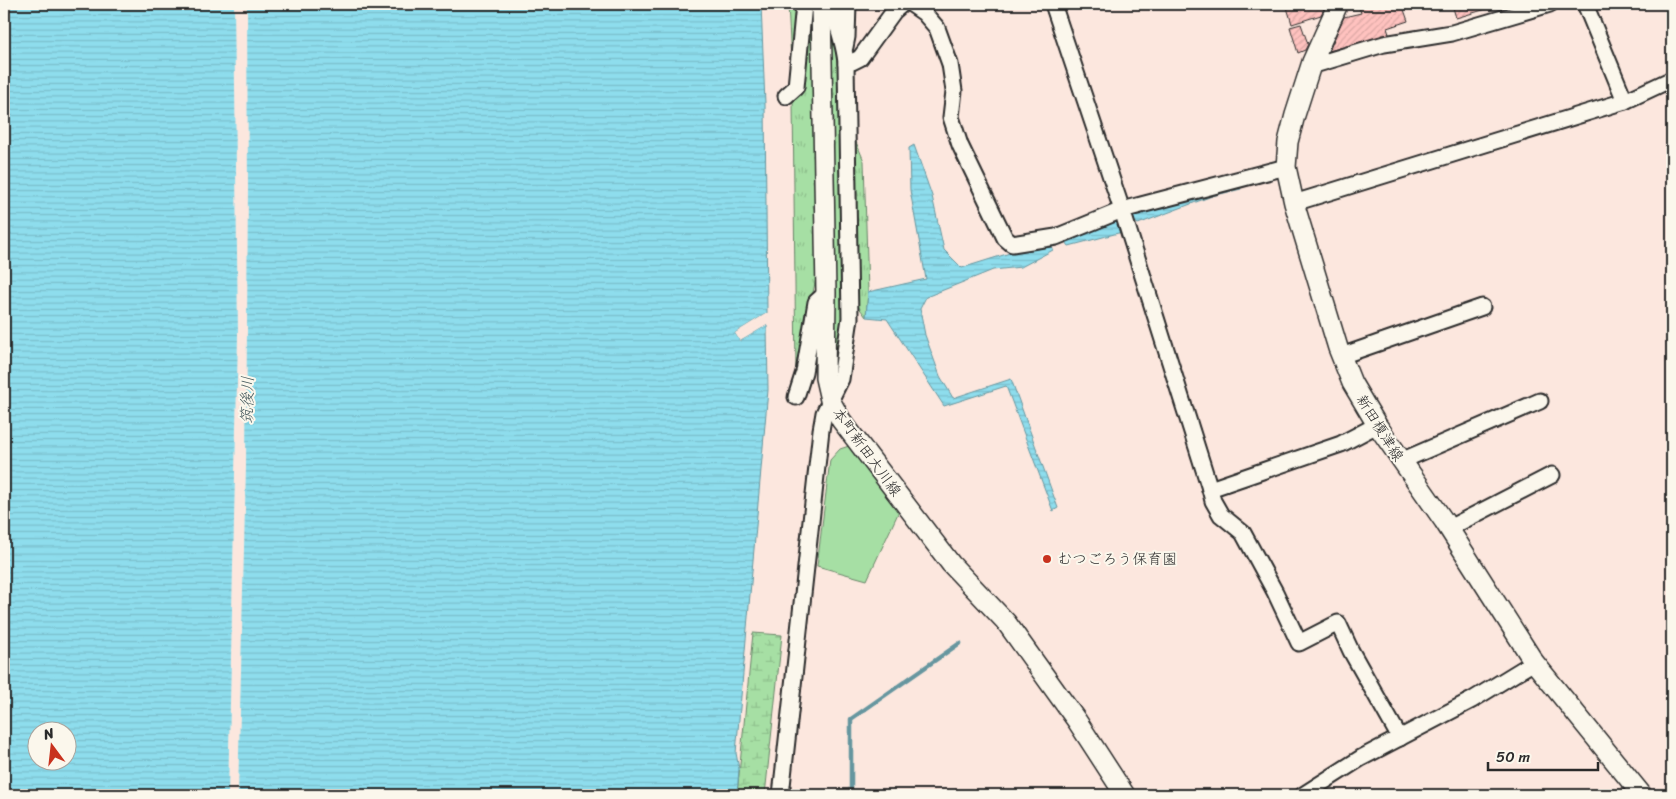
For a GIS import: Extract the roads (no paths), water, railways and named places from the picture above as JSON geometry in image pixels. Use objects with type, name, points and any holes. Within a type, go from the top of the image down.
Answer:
[{"type":"main road","name":"本町新田大川線","points":[[821,4],[826,293],[824,378],[830,400],[842,420],[951,564],[1006,622],[1077,721],[1125,795]]},
{"type":"main road","name":"新田榎津線","points":[[1338,4],[1311,66],[1295,115],[1288,142],[1286,167],[1294,202],[1341,356],[1352,382],[1377,425],[1401,462],[1449,528],[1534,662],[1642,795]]},
{"type":"street","points":[[786,96],[796,87],[804,4]]},
{"type":"street","points":[[831,4],[845,56],[852,62],[860,58],[894,11],[902,4]]},
{"type":"street","points":[[780,795],[821,430],[824,413],[841,379],[850,318],[845,56],[848,4]]},
{"type":"street","points":[[911,4],[924,13],[937,28],[950,64],[954,91],[952,117],[960,145],[1005,238],[1012,244],[1056,236],[1122,210],[1286,167]]},
{"type":"street","points":[[1053,4],[1122,210],[1213,501],[1221,515],[1243,533],[1275,592],[1299,643],[1338,622],[1351,651],[1400,738]]},
{"type":"street","points":[[1311,66],[1384,44],[1452,34],[1550,4]]},
{"type":"street","points":[[1585,4],[1625,101]]},
{"type":"street","points":[[1294,202],[1625,101],[1672,79]]},
{"type":"street","points":[[796,397],[804,372],[816,302],[826,293]]},
{"type":"street","points":[[1341,356],[1482,307]]},
{"type":"street","points":[[1401,462],[1540,401]]},
{"type":"street","points":[[1210,489],[1341,444],[1377,425]]},
{"type":"street","points":[[1449,528],[1552,475]]},
{"type":"street","points":[[1303,795],[1361,758],[1472,700],[1534,662]]},
{"type":"water","name":"筑後川","points":[[4,4],[761,4],[765,104],[767,313],[735,333],[740,341],[767,325],[768,390],[736,753],[739,769],[737,795],[4,795]]},
{"type":"water","points":[[914,145],[932,196],[944,250],[962,268],[1029,247],[1052,245],[1053,250],[1021,267],[993,270],[926,297],[920,309],[925,335],[940,376],[953,398],[1011,379],[1058,508],[1053,511],[1006,386],[944,406],[887,319],[866,317],[868,292],[926,279],[910,190],[909,148]]},
{"type":"water","points":[[1238,179],[1241,189],[1212,196],[1138,224],[1132,220],[1134,210]]},
{"type":"water","points":[[1118,216],[1122,232],[1069,246],[1063,238]]},
{"type":"waterway","points":[[851,795],[851,719],[960,643]]},
{"type":"place","name":"むつごろう保育園","points":[[1047,559]]}]
